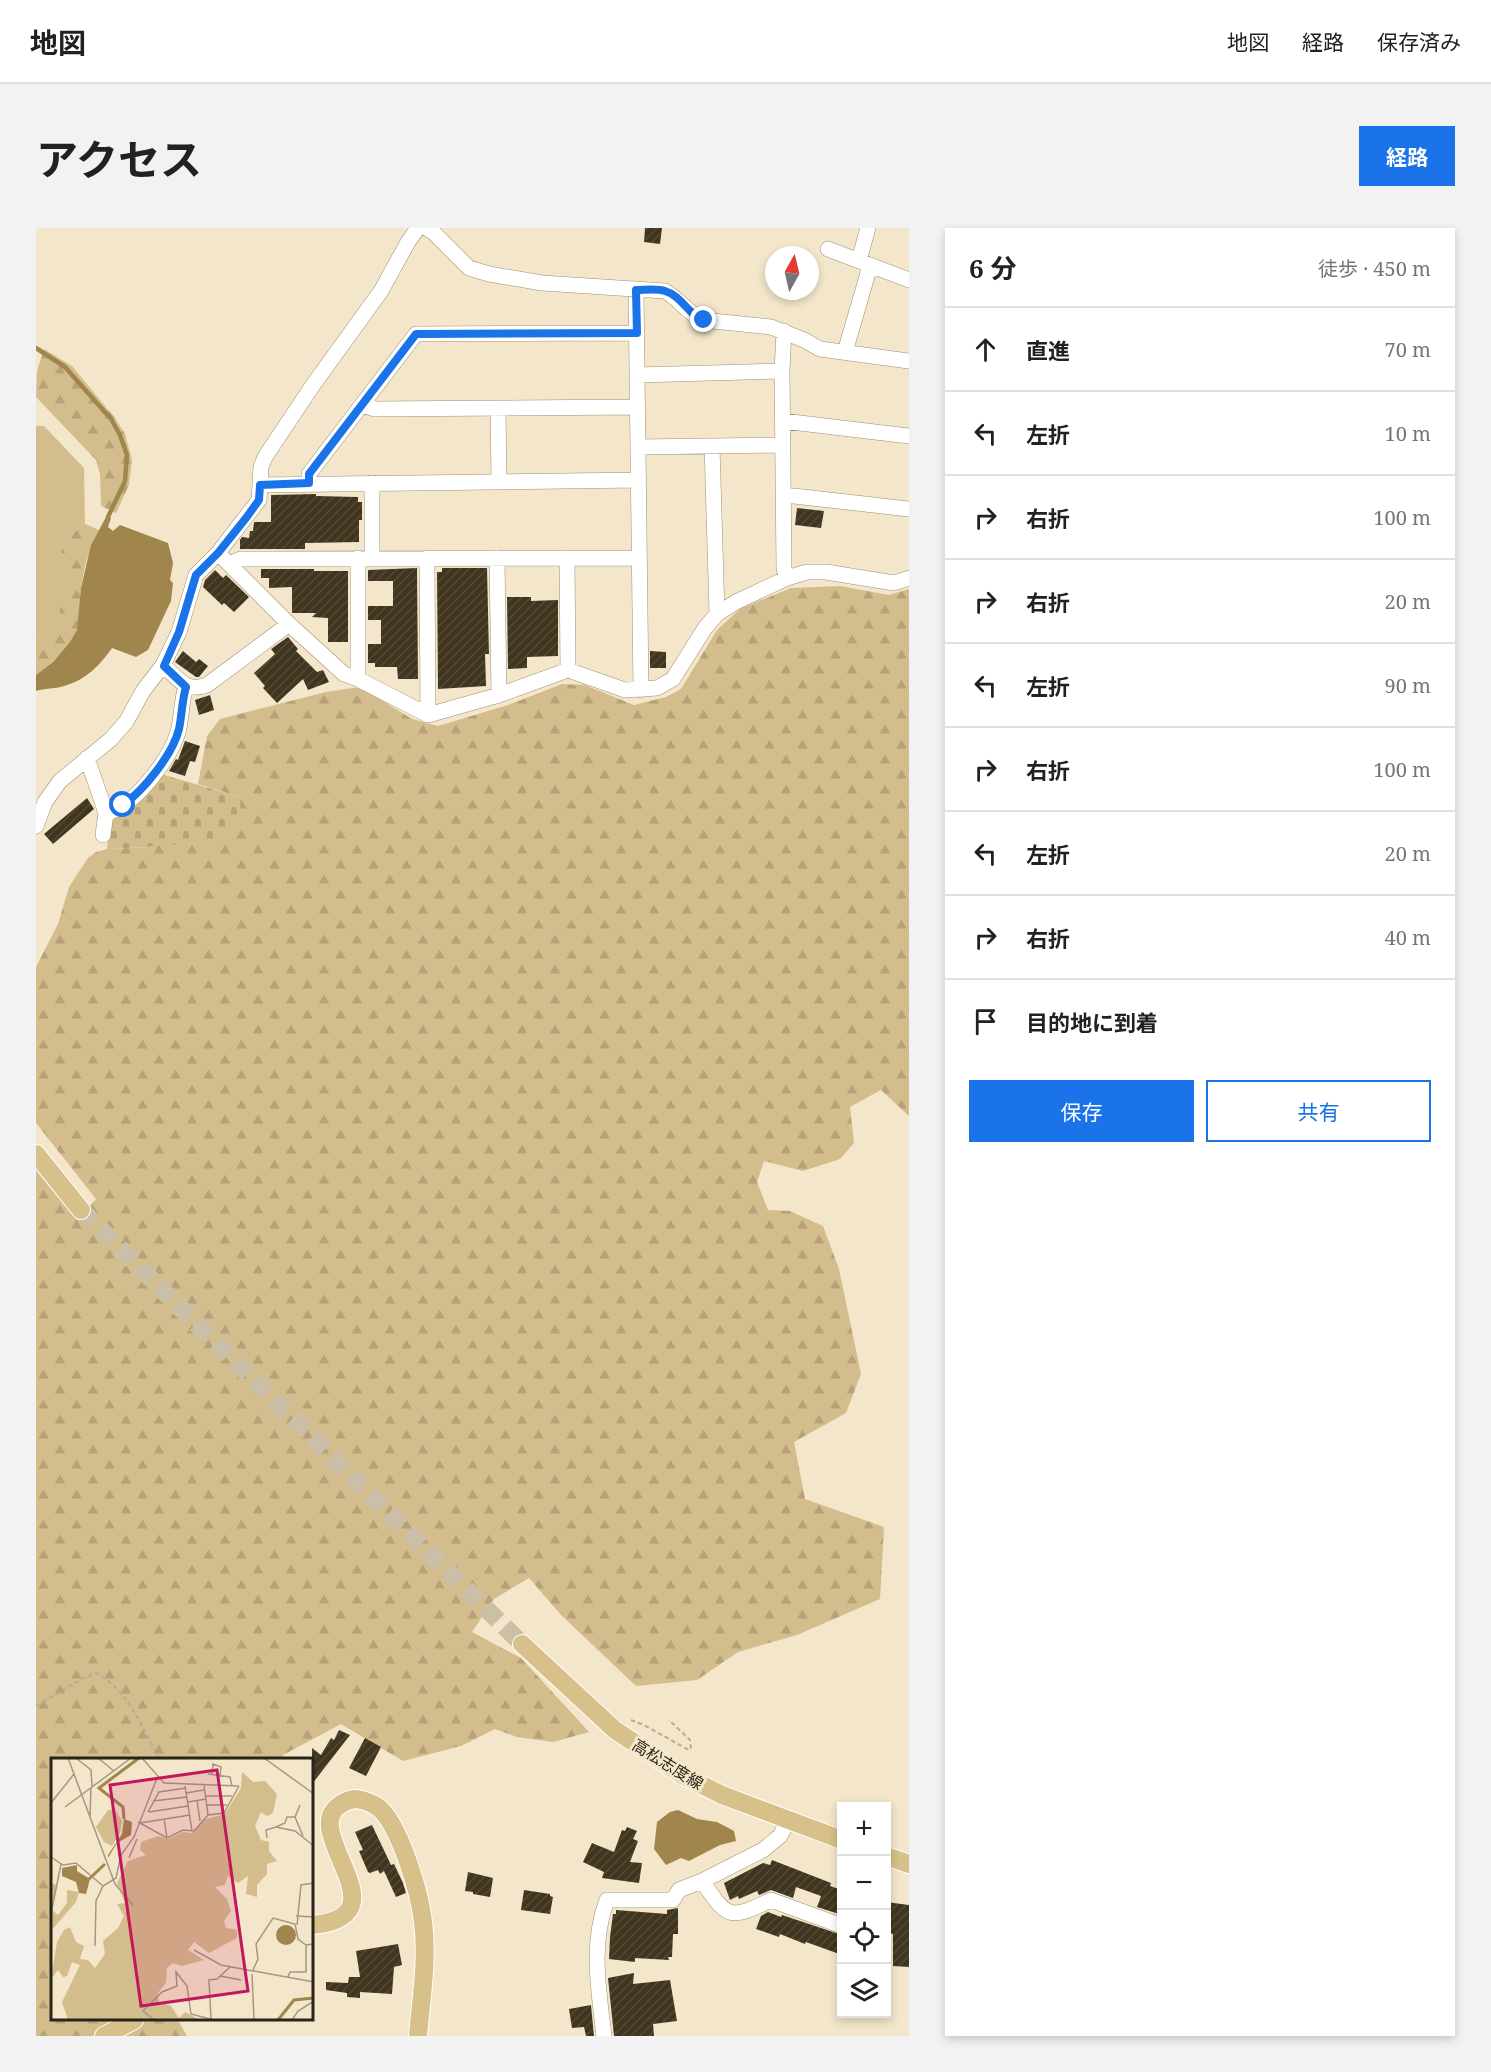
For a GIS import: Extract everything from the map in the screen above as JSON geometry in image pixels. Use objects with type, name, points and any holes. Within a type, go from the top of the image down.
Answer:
[{"type":"main road","points":[[36,1154],[81,1210]]},
{"type":"main road","name":"高松志度線","points":[[522,1644],[615,1730],[684,1776],[722,1795],[837,1838]]},
{"type":"main road","points":[[314,1925],[336,1920],[348,1910],[353,1897],[351,1883],[331,1838],[329,1825],[334,1810],[344,1802],[354,1799],[378,1807],[391,1822],[405,1856],[415,1885],[423,1922],[423,1972],[418,2036]]},
{"type":"main road","points":[[891,1858],[909,1864]]},
{"type":"main road","points":[[104,2036],[130,2021]]},
{"type":"street","points":[[36,826],[45,802],[60,781],[110,740],[126,722],[143,691],[164,666],[179,632],[196,575],[218,553],[259,500],[261,467],[265,457],[313,385],[381,291],[418,228]]},
{"type":"street","points":[[426,228],[469,268],[489,274],[542,283],[665,291],[678,298],[695,317],[704,320],[771,327],[820,349],[909,361]]},
{"type":"street","points":[[845,352],[864,263],[868,228]]},
{"type":"street","points":[[828,249],[909,280]]},
{"type":"street","points":[[636,290],[641,690]]},
{"type":"street","points":[[784,331],[782,371],[784,568],[787,578]]},
{"type":"street","points":[[309,483],[309,474],[416,334],[637,333]]},
{"type":"street","points":[[637,375],[782,371]]},
{"type":"street","points":[[362,405],[375,409],[637,407]]},
{"type":"street","points":[[498,409],[499,481]]},
{"type":"street","points":[[783,421],[909,436]]},
{"type":"street","points":[[638,447],[783,445]]},
{"type":"street","points":[[712,446],[717,614]]},
{"type":"street","points":[[260,485],[639,480]]},
{"type":"street","points":[[358,679],[372,483]]},
{"type":"street","points":[[784,496],[909,509]]},
{"type":"street","points":[[218,553],[289,624],[344,674],[428,715],[499,695],[568,670],[625,690],[657,688],[673,679],[705,628],[717,614],[736,602],[787,578],[807,572],[826,572],[894,583],[909,578]]},
{"type":"street","points":[[427,558],[428,715]]},
{"type":"street","points":[[497,558],[499,695]]},
{"type":"street","points":[[567,558],[568,670]]},
{"type":"street","points":[[229,564],[241,559],[639,558]]},
{"type":"street","points":[[164,666],[186,687],[196,689],[207,685],[289,624]]},
{"type":"street","points":[[106,813],[134,797],[156,771],[174,744],[179,729],[186,687]]},
{"type":"street","points":[[87,758],[106,813],[103,834]]},
{"type":"street","points":[[604,2036],[597,1986],[598,1936],[607,1900],[673,1900],[679,1890],[763,1850],[780,1836],[788,1821]]},
{"type":"street","points":[[702,1881],[720,1907],[732,1914],[743,1913],[771,1900],[837,1924]]},
{"type":"path","points":[[36,1706],[96,1672],[110,1680],[135,1713],[159,1758]]},
{"type":"path","points":[[628,1719],[635,1720],[687,1749],[691,1749],[690,1740],[669,1720]]},
{"type":"green space","points":[[44,349],[72,366],[115,418],[125,434],[132,460],[129,485],[116,513],[101,506],[100,474],[96,460],[36,397],[37,371]]},
{"type":"green space","points":[[36,426],[44,426],[84,468],[85,524],[64,539],[61,551],[70,568],[57,623],[36,638]]},
{"type":"green space","points":[[85,524],[99,530],[84,573],[77,630],[65,649],[36,675],[36,638],[57,623],[61,551],[64,539]]},
{"type":"green space","points":[[840,586],[889,595],[909,589],[909,1116],[881,1090],[850,1107],[854,1143],[840,1159],[803,1171],[764,1161],[757,1182],[768,1210],[790,1211],[823,1226],[839,1269],[861,1374],[846,1413],[794,1442],[805,1499],[884,1527],[880,1599],[797,1635],[738,1652],[697,1680],[636,1686],[561,1615],[529,1578],[494,1599],[472,1632],[521,1658],[589,1732],[553,1742],[517,1737],[495,1729],[461,1746],[403,1761],[341,1724],[283,1755],[282,1758],[51,1758],[51,2021],[179,2021],[187,2036],[36,2036],[36,1161],[80,1216],[96,1199],[36,1123],[36,967],[58,924],[69,887],[88,858],[96,852],[107,849],[152,847],[240,797],[198,784],[207,736],[220,719],[326,692],[360,687],[412,719],[438,726],[508,705],[562,684],[585,685],[634,705],[666,697],[681,689],[717,630],[740,609],[791,588]]},
{"type":"green space","points":[[161,774],[240,797],[241,825],[226,832],[193,841],[107,849],[110,821],[139,801]]},
{"type":"shaded area","points":[[106,517],[111,518],[108,527],[113,531],[120,525],[168,543],[173,563],[170,580],[173,583],[171,601],[148,650],[136,657],[112,648],[97,666],[79,680],[61,687],[36,691],[36,675],[54,661],[77,630],[81,588],[91,545]]},
{"type":"shaded area","points":[[678,1810],[697,1819],[717,1822],[734,1831],[736,1841],[720,1845],[689,1861],[681,1858],[666,1865],[654,1849],[657,1822],[670,1812]]},
{"type":"building","points":[[645,228],[662,228],[660,244],[644,242]]},
{"type":"building","points":[[316,494],[316,496],[358,497],[358,502],[362,502],[359,542],[305,543],[305,549],[240,549],[240,540],[242,537],[249,538],[254,522],[271,522],[271,495]]},
{"type":"building","points":[[797,508],[824,511],[821,528],[795,525]]},
{"type":"building","points":[[417,568],[418,679],[398,679],[397,667],[375,667],[375,663],[368,663],[368,644],[381,644],[381,620],[368,620],[368,606],[393,606],[393,581],[368,581],[368,570]]},
{"type":"building","points":[[442,568],[487,568],[489,654],[485,654],[486,686],[438,689],[437,572],[442,572]]},
{"type":"building","points":[[261,569],[348,571],[348,642],[328,642],[328,618],[312,617],[316,613],[292,613],[292,587],[269,588],[269,578],[261,578]]},
{"type":"building","points":[[215,570],[223,578],[226,575],[249,597],[234,612],[224,603],[222,605],[203,587],[205,580]]},
{"type":"building","points":[[507,597],[531,597],[531,601],[558,600],[558,656],[527,657],[527,668],[508,669]]},
{"type":"building","points":[[288,637],[298,649],[296,651],[317,672],[323,670],[329,682],[308,690],[303,679],[277,703],[263,688],[265,686],[254,673],[275,654],[271,649]]},
{"type":"building","points":[[183,651],[196,662],[199,659],[208,666],[199,677],[175,662]]},
{"type":"building","points":[[650,651],[666,652],[666,668],[650,668]]},
{"type":"building","points":[[210,695],[214,710],[199,715],[195,700]]},
{"type":"building","points":[[185,741],[200,746],[195,762],[190,761],[185,776],[169,771],[176,759],[178,760]]},
{"type":"building","points":[[87,798],[94,809],[53,844],[44,834]]},
{"type":"building","points":[[339,1730],[350,1735],[314,1781],[312,1748],[321,1755],[331,1738],[334,1740]]},
{"type":"building","points":[[365,1738],[381,1747],[366,1776],[349,1768]]},
{"type":"building","points":[[372,1825],[391,1865],[394,1864],[406,1893],[396,1897],[384,1871],[380,1874],[378,1870],[368,1872],[359,1851],[363,1850],[355,1832]]},
{"type":"building","points":[[627,1827],[637,1831],[633,1839],[638,1841],[630,1862],[642,1863],[639,1883],[602,1878],[604,1872],[583,1862],[592,1843],[614,1852],[622,1830],[625,1831]]},
{"type":"building","points":[[772,1860],[831,1883],[830,1886],[837,1888],[837,1913],[817,1907],[821,1896],[796,1887],[793,1898],[771,1890],[759,1895],[757,1891],[739,1899],[738,1896],[730,1900],[724,1883],[763,1863],[770,1865]]},
{"type":"building","points":[[468,1872],[493,1878],[490,1897],[465,1891]]},
{"type":"building","points":[[524,1890],[550,1894],[553,1897],[550,1914],[521,1910]]},
{"type":"building","points":[[891,1903],[909,1905],[909,1967],[893,1966],[893,1934],[891,1933]]},
{"type":"building","points":[[678,1908],[678,1934],[673,1934],[672,1957],[668,1957],[669,1960],[635,1958],[635,1962],[609,1959],[613,1914],[616,1914],[616,1910],[667,1914],[667,1910]]},
{"type":"building","points":[[768,1912],[781,1917],[782,1915],[837,1933],[837,1953],[780,1934],[779,1937],[756,1929],[761,1916]]},
{"type":"building","points":[[398,1944],[402,1965],[394,1967],[392,1994],[360,1992],[360,1998],[347,1997],[347,1993],[326,1990],[326,1982],[348,1983],[349,1977],[360,1977],[356,1951]]},
{"type":"building","points":[[634,1973],[633,1984],[670,1980],[677,2021],[653,2024],[654,2036],[614,2036],[608,1978]]},
{"type":"building","points":[[591,2005],[594,2036],[586,2036],[584,2027],[572,2028],[569,2009]]},
{"type":"waterway","points":[[36,348],[65,367],[111,419],[120,435],[127,455],[125,481],[108,517]]},
{"type":"tunnel","points":[[81,1210],[522,1644]]},
{"type":"route","points":[[123,805],[134,797],[156,771],[174,744],[179,729],[186,687],[164,666],[179,632],[196,575],[218,553],[259,500],[260,485],[309,483],[309,474],[416,334],[637,333],[636,290],[665,291],[678,298],[695,317],[704,320]]}]
